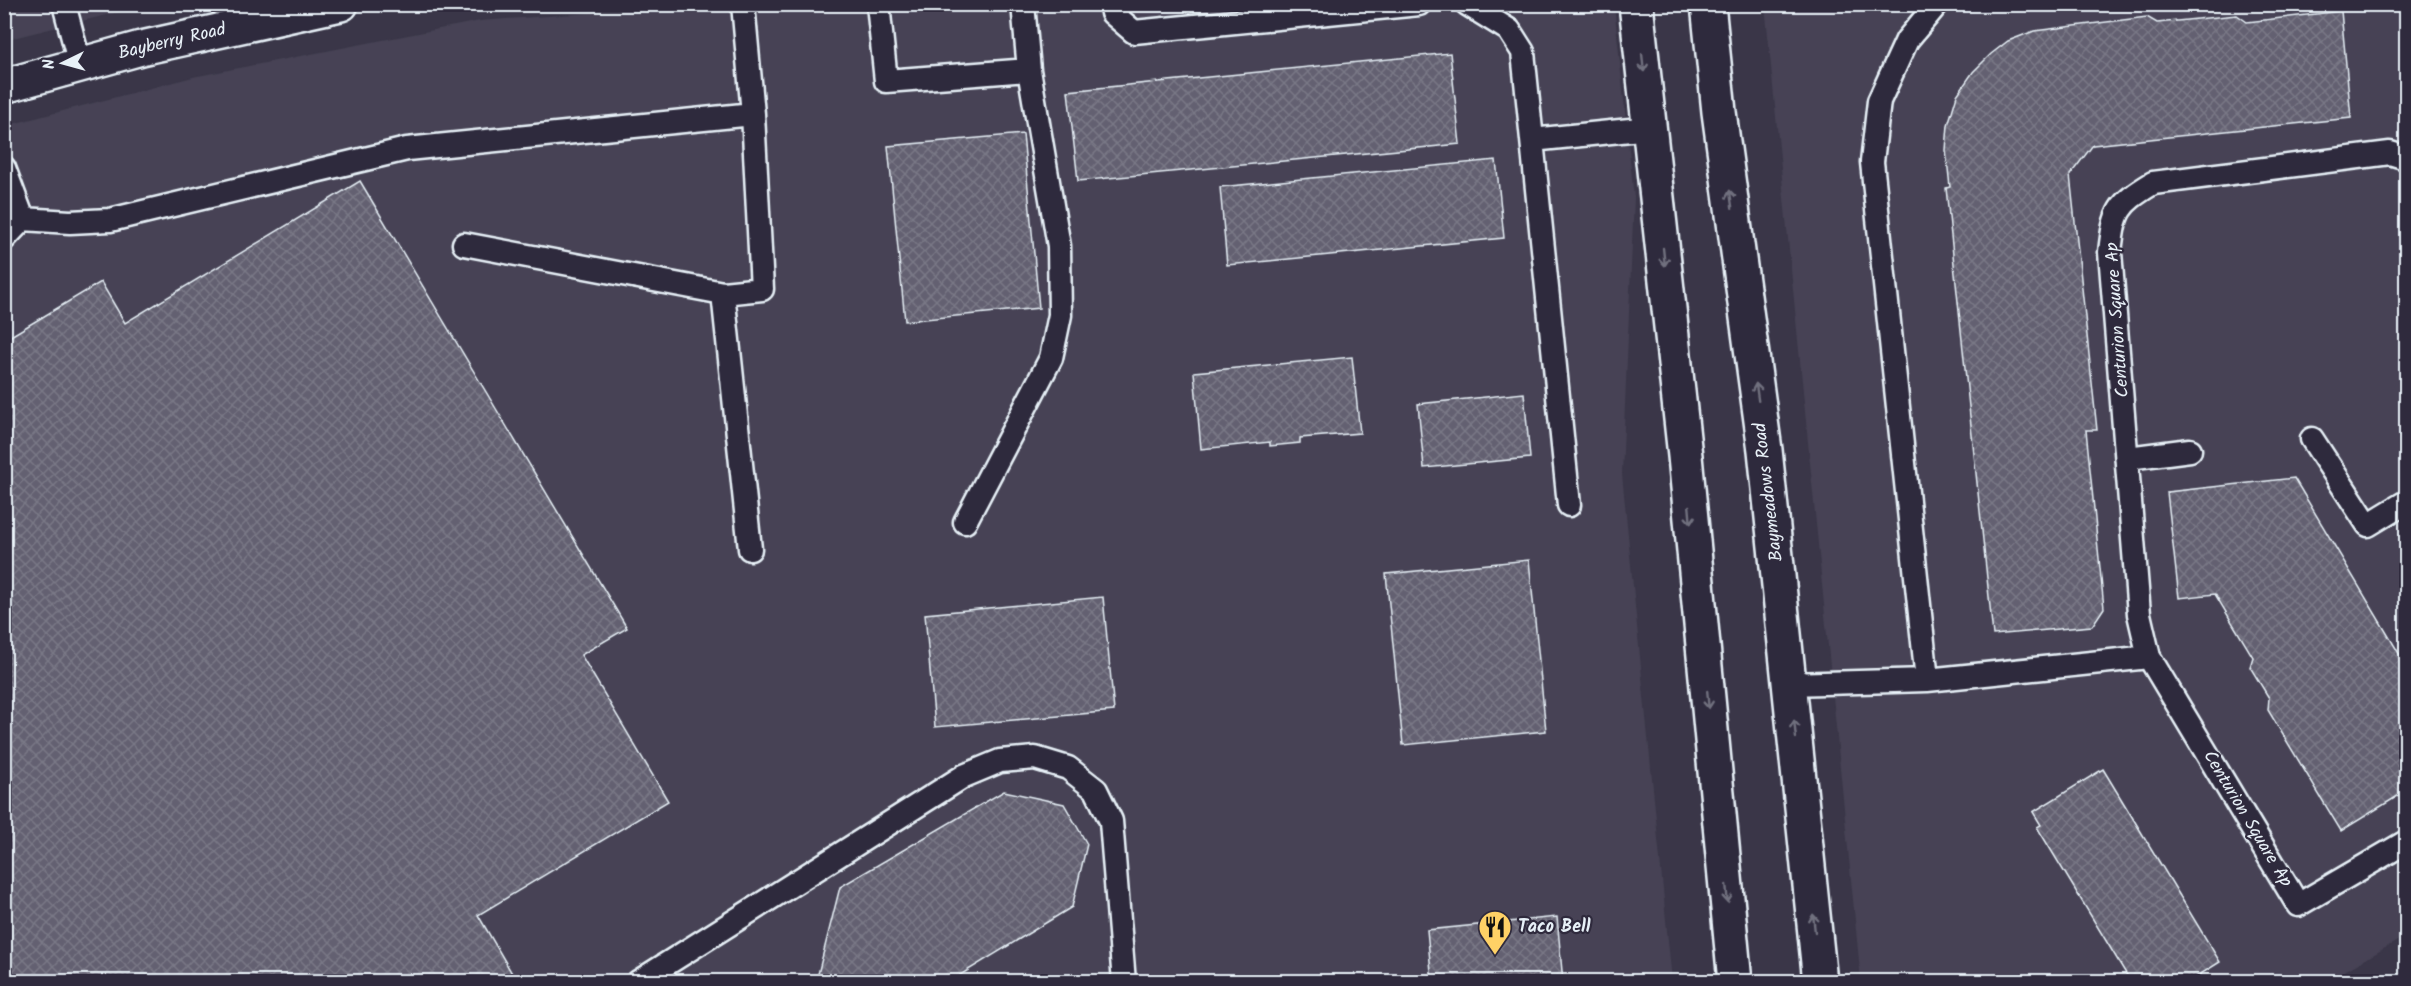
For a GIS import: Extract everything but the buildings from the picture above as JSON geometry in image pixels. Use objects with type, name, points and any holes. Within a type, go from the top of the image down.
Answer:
[{"type":"main road","name":"Bayberry Road","points":[[4,86],[141,48],[301,9],[341,4]]},
{"type":"main road","points":[[1636,4],[1685,456],[1735,981]]},
{"type":"main road","name":"Baymeadows Road","points":[[1708,4],[1719,112],[1765,450],[1820,981]]},
{"type":"lane","points":[[64,4],[80,65]]},
{"type":"lane","points":[[464,244],[723,292],[762,289],[753,114],[743,4]]},
{"type":"lane","points":[[878,4],[886,81],[1029,70]]},
{"type":"lane","points":[[965,522],[1051,358],[1060,315],[1059,246],[1029,70],[1023,4]]},
{"type":"lane","points":[[1111,4],[1113,13],[1134,32],[1419,4]]},
{"type":"lane","points":[[1467,4],[1509,30],[1522,52],[1569,505]]},
{"type":"lane","points":[[1927,680],[1872,162],[1879,101],[1907,40],[1937,4]]},
{"type":"lane","points":[[23,219],[70,222],[110,220],[407,149],[753,114]]},
{"type":"lane","points":[[1532,140],[1650,128]]},
{"type":"lane","name":"Centurion Square Ap","points":[[2406,158],[2390,153],[2153,183],[2129,198],[2114,217],[2110,252],[2139,614],[2149,657],[2298,905],[2406,842]]},
{"type":"lane","points":[[4,168],[23,219]]},
{"type":"lane","points":[[4,239],[23,219]]},
{"type":"lane","points":[[723,292],[750,549]]},
{"type":"lane","points":[[2312,439],[2368,525],[2406,502]]},
{"type":"lane","points":[[2128,458],[2190,450]]},
{"type":"lane","points":[[1790,684],[1927,680],[2149,657]]},
{"type":"lane","points":[[638,981],[964,776],[1000,761],[1035,758],[1068,768],[1096,790],[1111,821],[1124,981]]},
{"type":"shaded area","points":[[5,4],[147,5],[5,40]]},
{"type":"shaded area","points":[[697,5],[1614,5],[1634,198],[1622,474],[1672,981],[5,982],[5,126],[193,77],[480,21]]},
{"type":"shaded area","points":[[1765,5],[2406,5],[2406,936],[2327,981],[1861,981]]},
{"type":"place","name":"Taco Bell","points":[[1495,956]]}]
